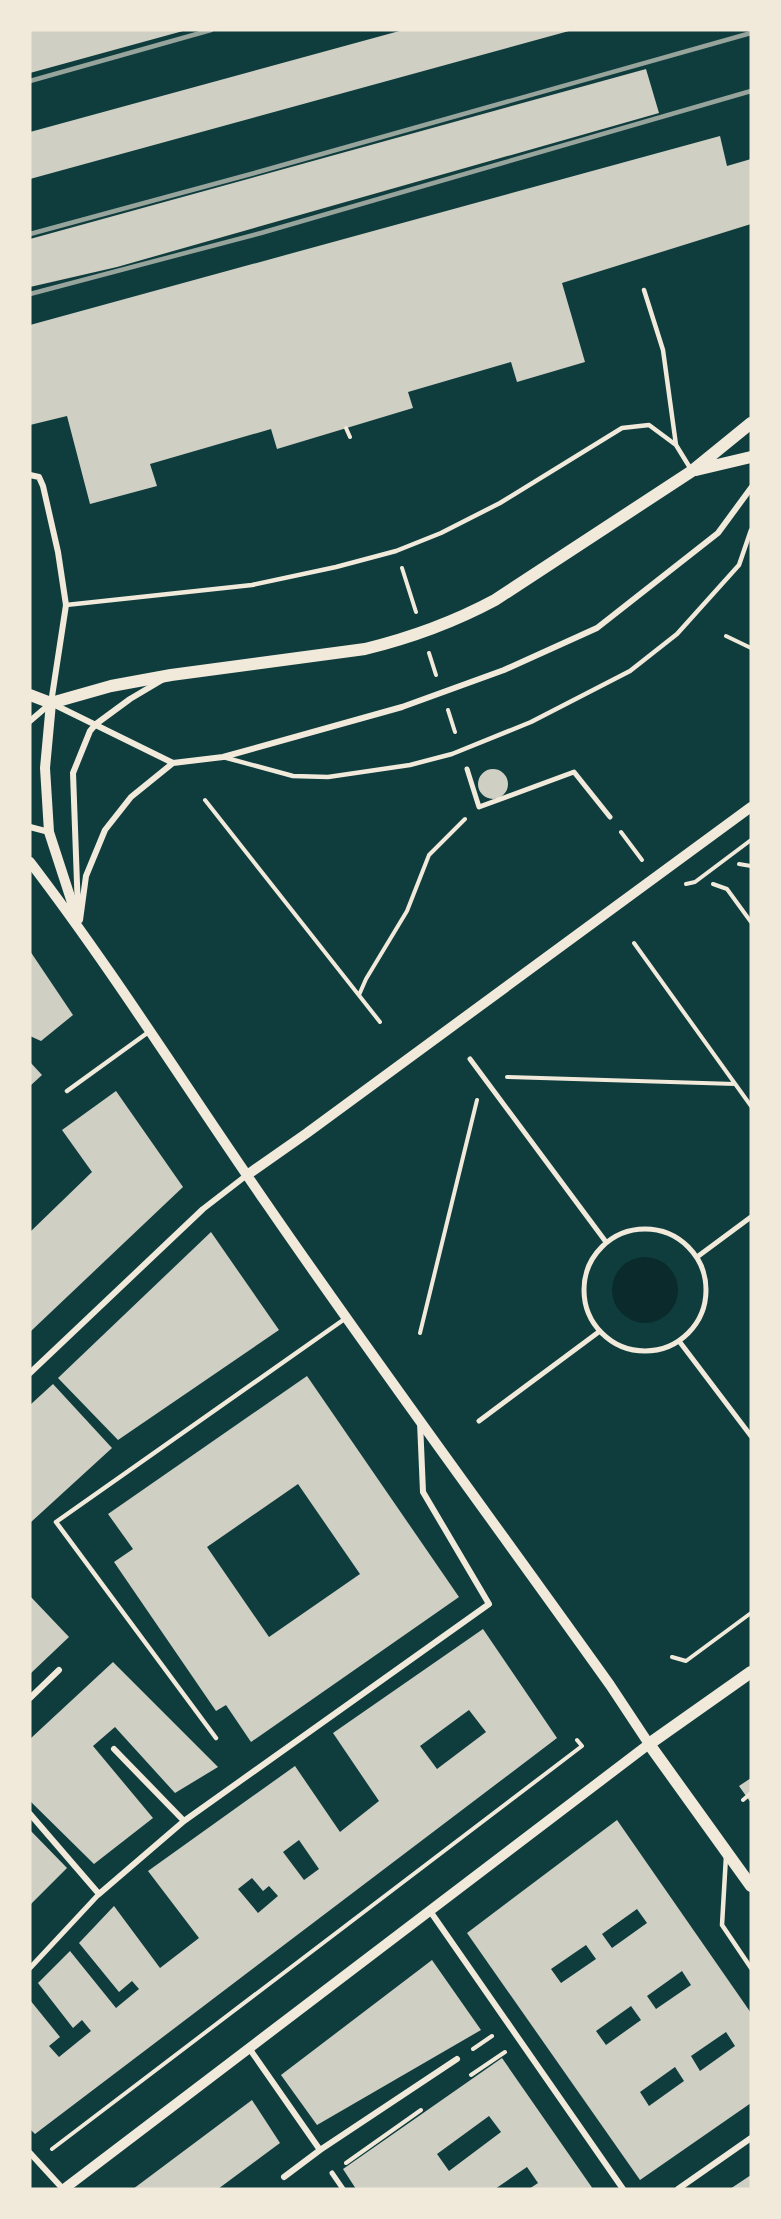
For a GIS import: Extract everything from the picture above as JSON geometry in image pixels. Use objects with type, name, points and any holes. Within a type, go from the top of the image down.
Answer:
[{"type":"main road","points":[[30,695],[51,703],[111,686],[171,675],[365,650],[465,616],[495,600],[692,471],[751,423]]},
{"type":"main road","points":[[692,471],[751,457]]},
{"type":"main road","points":[[751,1672],[650,1744],[751,1886]]},
{"type":"street","points":[[30,475],[39,477],[43,486],[58,552],[66,605],[51,703],[45,768],[49,832],[80,927]]},
{"type":"street","points":[[80,927],[86,876],[105,830],[131,797],[173,763],[223,757],[443,694],[504,670],[597,628],[718,533],[751,488]]},
{"type":"street","points":[[80,927],[73,773],[90,731],[96,724],[130,699],[171,675]]},
{"type":"street","points":[[30,721],[51,703]]},
{"type":"street","points":[[51,703],[173,763]]},
{"type":"street","points":[[467,769],[479,807],[574,772],[610,817]]},
{"type":"street","points":[[30,1373],[203,1209],[751,807]]},
{"type":"street","points":[[30,826],[49,832]]},
{"type":"street","points":[[30,862],[80,927],[346,1318],[650,1744],[63,2189],[30,2153]]},
{"type":"street","points":[[470,1059],[606,1242]]},
{"type":"street","points":[[697,1257],[751,1217]]},
{"type":"street","points":[[645,1228],[665,1232],[684,1242],[697,1257],[705,1275],[707,1293],[702,1312],[693,1328],[679,1341],[664,1348],[646,1351],[629,1349],[613,1342],[600,1331],[589,1315],[584,1295],[585,1275],[593,1257],[606,1242],[624,1232],[645,1228]]},
{"type":"street","points":[[479,1421],[600,1331]]},
{"type":"street","points":[[679,1341],[751,1436]]},
{"type":"street","points":[[30,1968],[99,1894],[184,1821],[489,1604],[423,1492],[420,1422]]},
{"type":"street","points":[[30,1698],[59,1670]]},
{"type":"street","points":[[114,1749],[184,1821]]},
{"type":"street","points":[[30,1814],[99,1894]]},
{"type":"street","points":[[430,1911],[623,2189]]},
{"type":"street","points":[[249,2048],[321,2150]]},
{"type":"street","points":[[284,2177],[457,2059]]},
{"type":"street","points":[[678,2189],[751,2138]]},
{"type":"street","points":[[332,2173],[343,2189]]},
{"type":"lane","points":[[644,290],[663,350],[676,445]]},
{"type":"lane","points":[[66,605],[252,585],[396,550],[441,533],[500,503],[622,428],[648,425],[676,445],[692,471]]},
{"type":"lane","points":[[223,757],[293,776],[328,777],[410,765],[441,757],[531,722],[630,672],[677,634],[738,565],[751,530]]},
{"type":"lane","points":[[68,1091],[150,1030]]},
{"type":"lane","points":[[216,1738],[56,1522],[346,1318]]},
{"type":"lane","points":[[727,1850],[722,1925],[751,1968]]},
{"type":"path","points":[[346,428],[350,437]]},
{"type":"path","points":[[404,574],[409,590]]},
{"type":"path","points":[[726,636],[751,648]]},
{"type":"path","points":[[433,663],[436,675]]},
{"type":"path","points":[[205,800],[380,1022]]},
{"type":"path","points":[[359,996],[366,979],[407,911],[429,855],[449,833],[479,807]]},
{"type":"path","points":[[610,817],[655,877]]},
{"type":"path","points":[[695,882],[751,840]]},
{"type":"path","points":[[739,864],[751,866]]},
{"type":"path","points":[[713,884],[727,889],[751,922]]},
{"type":"path","points":[[634,943],[751,1106]]},
{"type":"path","points":[[420,1333],[483,1076],[735,1084]]},
{"type":"path","points":[[672,1657],[686,1661],[751,1613]]},
{"type":"path","points":[[51,2149],[582,1746],[577,1740]]},
{"type":"path","points":[[742,1800],[751,1794]]},
{"type":"path","points":[[332,2173],[428,2105]]},
{"type":"water","points":[[645,1257],[658,1260],[668,1267],[675,1277],[678,1290],[675,1303],[668,1313],[658,1320],[645,1323],[632,1320],[622,1313],[615,1303],[612,1290],[615,1277],[622,1267],[632,1260]]},
{"type":"building","points":[[30,30],[183,30],[183,31],[30,73]]},
{"type":"building","points":[[403,30],[569,31],[30,179],[30,132]]},
{"type":"building","points":[[646,69],[659,113],[117,267],[30,287],[30,239]]},
{"type":"building","points":[[720,136],[727,166],[751,159],[751,224],[562,283],[585,362],[517,382],[511,362],[408,392],[413,408],[277,449],[271,429],[150,464],[157,486],[90,504],[67,416],[30,425],[30,325]]},
{"type":"building","points":[[493,769],[499,770],[507,778],[507,790],[499,798],[493,799],[487,798],[479,790],[478,784],[479,778],[487,770]]},
{"type":"building","points":[[30,951],[73,1015],[41,1041],[30,1036]]},
{"type":"building","points":[[30,1062],[42,1075],[30,1086]]},
{"type":"building","points":[[116,1091],[183,1187],[30,1332],[30,1232],[92,1172],[62,1130]]},
{"type":"building","points":[[211,1232],[279,1330],[118,1440],[58,1378]]},
{"type":"building","points":[[307,1376],[459,1597],[251,1742],[226,1705],[216,1711],[114,1562],[133,1549],[108,1514]],"holes":[[[298,1484],[360,1574],[269,1637],[207,1547]]]},
{"type":"building","points":[[53,1384],[112,1448],[30,1523],[30,1405]]},
{"type":"building","points":[[30,1596],[69,1637],[30,1674]]},
{"type":"building","points":[[483,1629],[557,1738],[35,2134],[30,2129],[30,2000],[60,2037],[49,2046],[59,2057],[91,2031],[82,2020],[73,2028],[38,1983],[70,1951],[116,2008],[139,1989],[132,1981],[119,1992],[79,1943],[114,1906],[160,1968],[199,1938],[148,1871],[295,1766],[340,1832],[379,1801],[333,1733]],"holes":[[[469,1710],[486,1732],[437,1769],[420,1746]],[[299,1840],[319,1869],[304,1880],[283,1852]],[[252,1878],[263,1891],[269,1886],[278,1896],[258,1913],[238,1889]]]},
{"type":"building","points":[[113,1662],[218,1767],[175,1793],[115,1727],[93,1746],[153,1818],[94,1864],[30,1801],[30,1739]]},
{"type":"building","points":[[751,1778],[751,1803],[739,1786]]},
{"type":"building","points":[[617,1820],[751,2013],[751,2103],[640,2180],[467,1933]],"holes":[[[637,1909],[647,1923],[612,1948],[602,1934]],[[586,1945],[596,1959],[561,1983],[551,1969]],[[682,1971],[691,1985],[656,2009],[647,1996]],[[631,2006],[641,2020],[606,2045],[596,2031]],[[726,2032],[735,2046],[700,2071],[691,2056]],[[675,2067],[684,2081],[649,2106],[640,2092]]]},
{"type":"building","points":[[30,1830],[67,1868],[30,1905]]},
{"type":"building","points":[[432,1960],[481,2030],[317,2125],[281,2075]]},
{"type":"building","points":[[502,2058],[593,2189],[529,2189],[538,2183],[527,2167],[495,2189],[356,2189],[343,2169]],"holes":[[[489,2116],[501,2132],[449,2171],[437,2154]]]},
{"type":"building","points":[[252,2100],[280,2143],[218,2189],[133,2189]]},
{"type":"building","points":[[751,2175],[751,2189],[730,2189]]},
{"type":"railway","points":[[30,81],[211,30]]},
{"type":"railway","points":[[30,234],[751,33]]},
{"type":"railway","points":[[30,294],[261,233],[751,91]]}]
